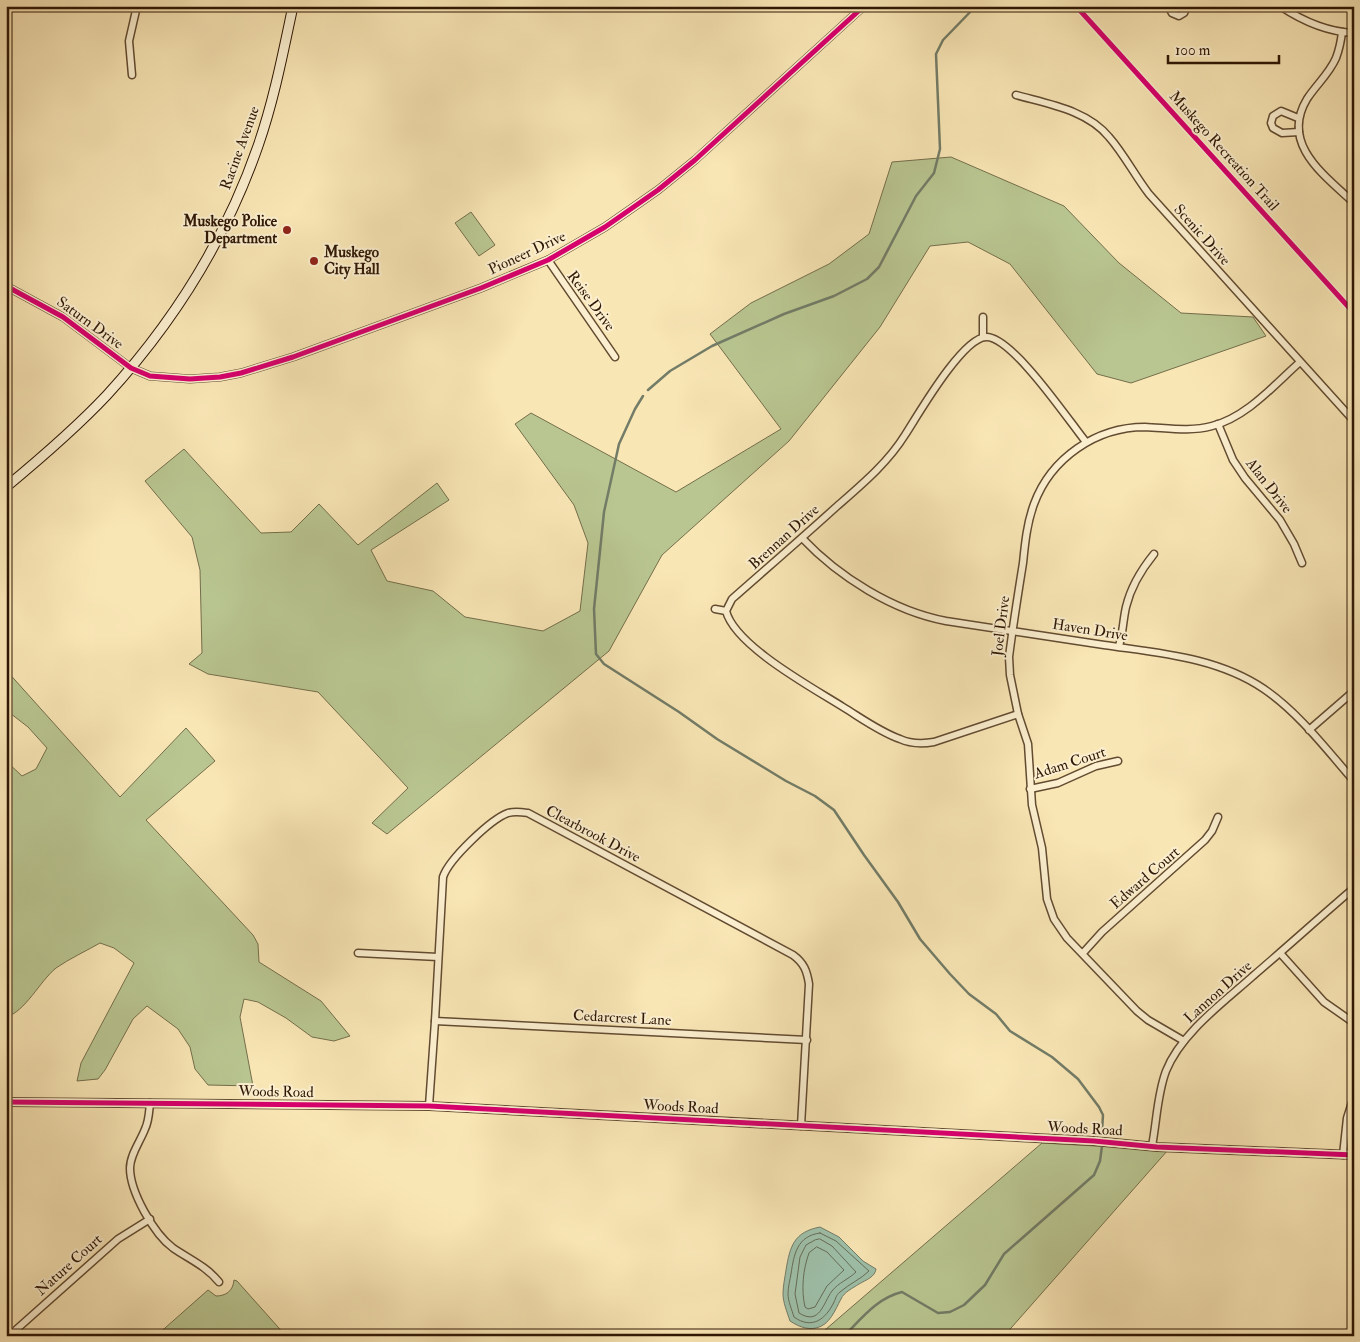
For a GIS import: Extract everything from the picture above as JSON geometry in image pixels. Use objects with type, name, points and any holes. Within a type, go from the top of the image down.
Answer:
[{"type":"main road","name":"Racine Avenue","points":[[6,486],[55,446],[131,368],[183,298],[208,258],[248,172],[266,120],[284,53],[293,6]]},
{"type":"street","points":[[132,75],[129,42],[137,6]]},
{"type":"street","name":"Pioneer Drive","points":[[131,368],[150,376],[190,379],[220,377],[241,373],[363,332],[481,288],[548,260],[605,227],[658,190],[714,142],[864,6]]},
{"type":"street","points":[[1168,6],[1172,13],[1179,16],[1184,13],[1187,6]]},
{"type":"street","points":[[1280,6],[1312,23],[1342,32],[1354,33]]},
{"type":"street","points":[[1342,32],[1336,58],[1308,99],[1298,118],[1299,132],[1305,150],[1311,160],[1354,203]]},
{"type":"street","name":"Scenic Drive","points":[[1016,96],[1073,112],[1094,122],[1102,129],[1116,145],[1149,194],[1354,421]]},
{"type":"street","points":[[1298,118],[1281,111],[1273,116],[1271,123],[1273,128],[1282,133],[1299,132]]},
{"type":"street","name":"Reise Drive","points":[[548,260],[615,357]]},
{"type":"street","name":"Saturn Drive","points":[[6,286],[63,317],[131,368]]},
{"type":"street","points":[[983,317],[983,337],[998,340],[1020,360],[1086,442]]},
{"type":"street","name":"Brennan Drive","points":[[726,612],[732,599],[882,465],[904,437],[947,372],[970,346],[983,337]]},
{"type":"street","name":"Joel Drive","points":[[1184,1041],[1148,1020],[1137,1011],[1059,928],[1050,910],[1045,889],[1042,848],[1032,805],[1028,744],[1018,714],[1010,675],[1009,657],[1012,631],[1026,541],[1034,503],[1042,485],[1054,469],[1070,453],[1086,442],[1110,432],[1133,428],[1189,430],[1218,424],[1253,404],[1300,362]]},
{"type":"street","name":"Alan Drive","points":[[1218,424],[1233,460],[1245,478],[1280,520],[1294,544],[1302,563]]},
{"type":"street","name":"Haven Drive","points":[[802,538],[834,568],[883,598],[901,607],[936,619],[1119,646],[1198,660],[1240,675],[1290,709],[1354,781]]},
{"type":"street","points":[[1119,646],[1126,606],[1132,587],[1142,569],[1154,554]]},
{"type":"street","points":[[715,609],[726,612],[733,624],[748,641],[772,663],[872,725],[900,740],[922,744],[934,742],[1018,714]]},
{"type":"street","points":[[1309,730],[1354,691]]},
{"type":"street","name":"Adam Court","points":[[1030,789],[1058,783],[1096,766],[1118,761]]},
{"type":"street","name":"Clearbrook Drive","points":[[429,1106],[442,887],[446,870],[460,852],[500,817],[512,812],[528,813],[793,955],[803,964],[807,972],[809,984],[801,1126]]},
{"type":"street","name":"Edward Court","points":[[1083,953],[1102,932],[1205,840],[1212,831],[1218,817]]},
{"type":"street","name":"Lannon Drive","points":[[1152,1146],[1156,1127],[1157,1106],[1167,1070],[1184,1041],[1220,1006],[1354,888]]},
{"type":"street","points":[[358,953],[438,957]]},
{"type":"street","points":[[1280,953],[1324,1002],[1354,1023]]},
{"type":"street","name":"Cedarcrest Lane","points":[[435,1022],[807,1040]]},
{"type":"street","points":[[1343,1155],[1347,1118],[1354,1096]]},
{"type":"street","name":"Woods Road","points":[[6,1102],[429,1106],[1152,1146],[1354,1155]]},
{"type":"street","points":[[150,1103],[146,1127],[133,1156],[130,1168],[133,1190],[162,1237],[171,1246],[211,1272],[219,1282]]},
{"type":"street","name":"Nature Court","points":[[9,1336],[118,1239],[150,1219]]},
{"type":"shaded area","points":[[951,157],[1064,206],[1119,263],[1181,313],[1253,317],[1266,336],[1131,383],[1097,374],[1010,264],[968,242],[930,246],[880,327],[789,441],[662,555],[609,651],[387,834],[372,823],[408,788],[318,692],[208,674],[189,664],[202,653],[200,570],[192,537],[145,481],[184,449],[261,533],[291,532],[319,504],[358,545],[437,483],[449,500],[371,550],[387,581],[433,591],[465,617],[543,631],[580,611],[588,543],[574,505],[515,424],[531,413],[676,492],[781,429],[710,334],[751,303],[829,264],[869,234],[892,162]]},
{"type":"shaded area","points":[[471,212],[495,245],[479,256],[455,223]]},
{"type":"shaded area","points":[[6,670],[120,797],[186,728],[215,761],[146,820],[253,935],[258,944],[259,962],[321,1001],[350,1036],[334,1041],[312,1037],[286,1018],[258,1002],[244,999],[240,1017],[253,1086],[208,1085],[195,1069],[190,1047],[178,1029],[147,1006],[133,1019],[105,1070],[98,1079],[77,1081],[81,1063],[134,963],[114,948],[100,943],[56,968],[20,1009],[6,1017],[6,761],[22,776],[36,769],[47,748],[28,727],[6,710]]},
{"type":"shaded area","points":[[1042,1143],[1168,1150],[1004,1336],[818,1336]]},
{"type":"shaded area","points":[[234,1280],[237,1281],[286,1336],[156,1336],[208,1290],[216,1296],[223,1295],[231,1290]]},
{"type":"water","points":[[820,1227],[839,1237],[863,1261],[876,1269],[867,1280],[844,1294],[832,1316],[825,1324],[816,1328],[805,1328],[790,1321],[784,1300],[783,1288],[789,1254],[795,1241],[804,1232]]},
{"type":"waterway","points":[[648,390],[670,371],[712,346],[784,314],[834,296],[867,279],[879,267],[916,196],[934,173],[940,149],[936,54],[943,40],[976,6]]},
{"type":"waterway","points":[[643,396],[619,444],[604,512],[594,609],[596,654],[604,664],[717,739],[786,781],[815,796],[834,810],[898,902],[920,939],[969,994],[996,1014],[1010,1031],[1052,1057],[1078,1079],[1103,1115],[1102,1132]]},
{"type":"waterway","points":[[844,1336],[877,1304],[902,1292],[938,1313],[950,1312],[964,1305],[985,1285],[1004,1254],[1094,1175],[1100,1161],[1102,1146]]},
{"type":"cycle path","points":[[6,286],[63,317],[131,368],[150,376],[190,379],[220,377],[241,373],[293,357],[481,288],[548,260],[605,227],[658,190],[695,160],[864,6]]},
{"type":"cycle path","name":"Muskego Recreation Trail","points":[[1076,6],[1354,313]]},
{"type":"cycle path","points":[[6,1102],[429,1106],[1094,1141],[1157,1147],[1354,1155]]},
{"type":"place","name":"Muskego Police Department","points":[[287,230]]},
{"type":"place","name":"Muskego City Hall","points":[[314,261]]}]
